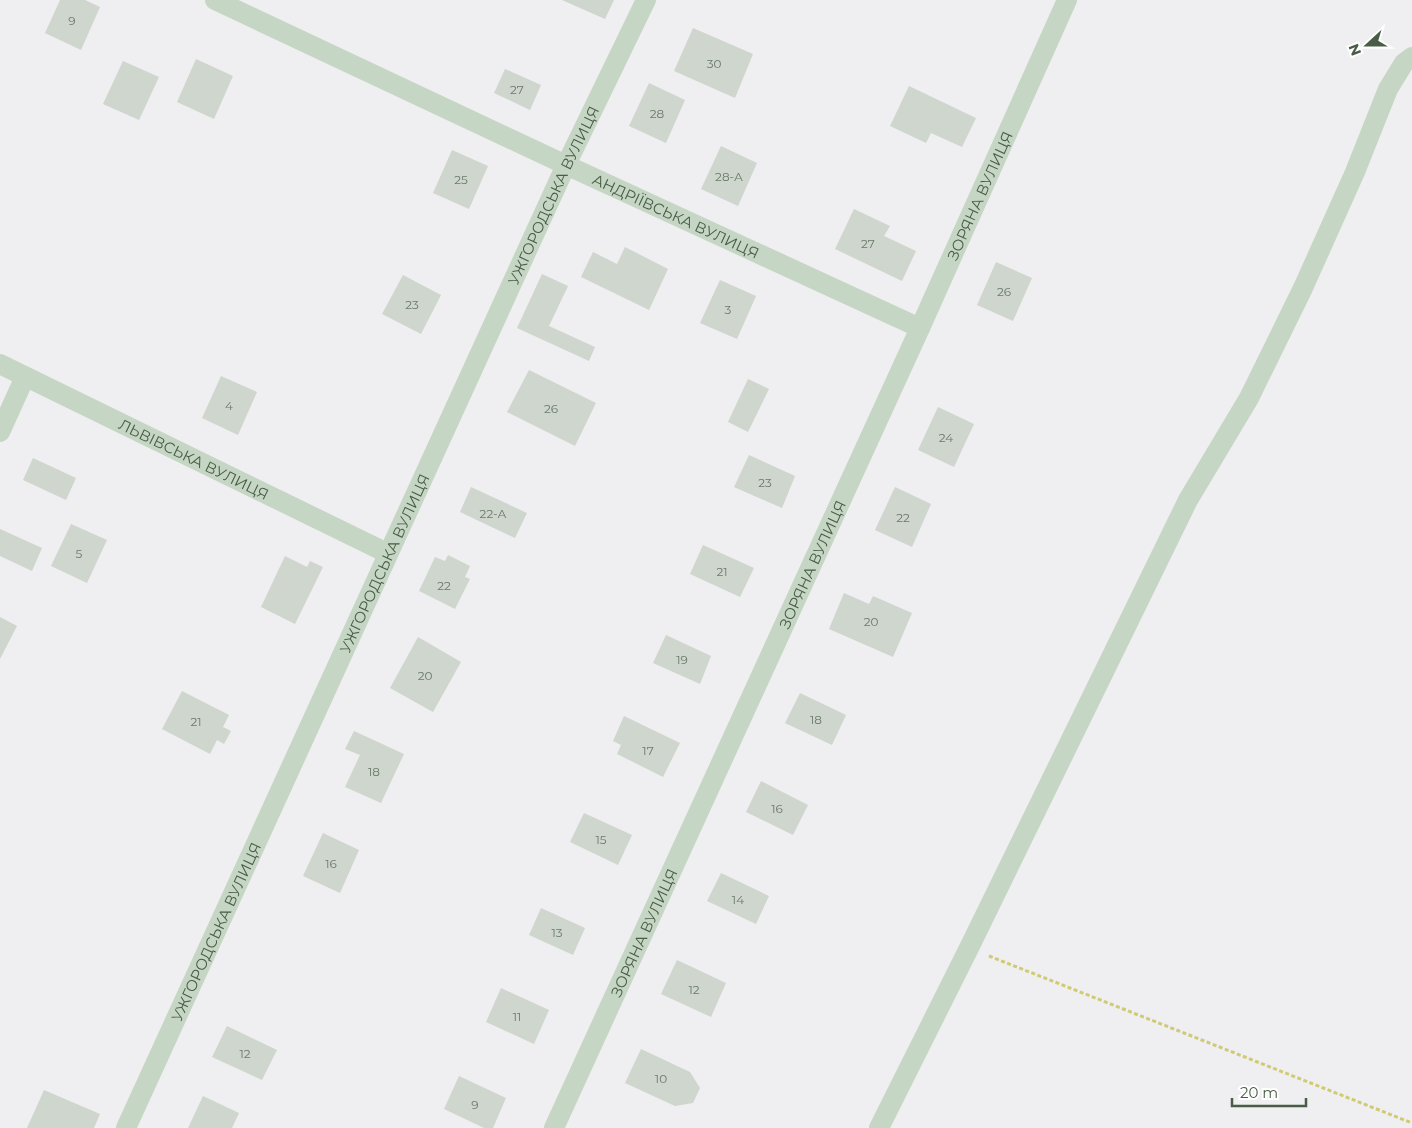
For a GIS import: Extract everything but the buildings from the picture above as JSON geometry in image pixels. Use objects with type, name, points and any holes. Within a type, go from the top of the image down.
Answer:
[{"type":"street","name":"АНДРІЇВСЬКА ВУЛИЦЯ","points":[[215,0],[566,165],[920,328]]},
{"type":"street","name":"УЖГОРОДСЬКА ВУЛИЦЯ","points":[[126,1128],[387,553],[566,165],[646,0]]},
{"type":"street","name":"ЗОРЯНА ВУЛИЦЯ","points":[[554,1128],[920,328],[1067,0]]},
{"type":"street","points":[[879,1128],[1188,500],[1249,398],[1323,244],[1355,172],[1388,89],[1404,63],[1412,57]]},
{"type":"street","name":"ЛЬВІВСЬКА ВУЛИЦЯ","points":[[0,364],[387,553]]},
{"type":"street","points":[[0,432],[25,377]]},
{"type":"path","points":[[969,948],[1412,1122]]}]
